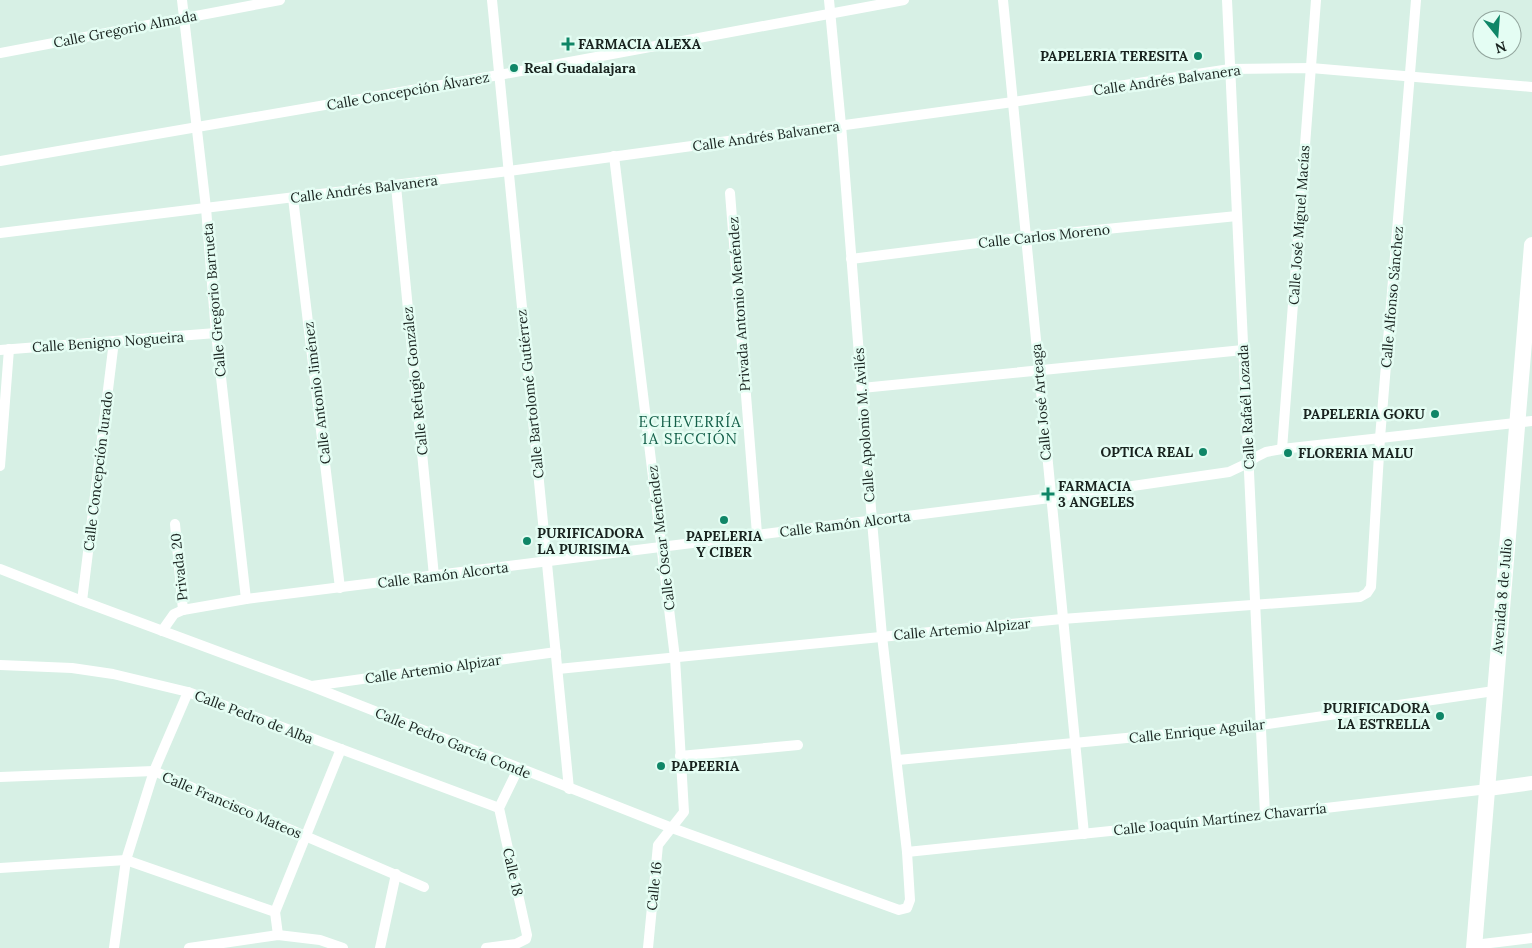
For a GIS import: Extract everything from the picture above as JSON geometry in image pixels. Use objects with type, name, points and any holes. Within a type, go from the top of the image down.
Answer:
[{"type":"main road","name":"Avenida 8 de Julio","points":[[1474,947],[1488,788],[1494,691],[1524,422],[1532,245]]},
{"type":"street","name":"Calle Gregorio Barrueta","points":[[182,0],[206,208],[216,334],[246,599]]},
{"type":"street","name":"Calle Gregorio Almada","points":[[0,53],[280,0]]},
{"type":"street","name":"Calle Bartolomé Gutiérrez","points":[[492,0],[569,789]]},
{"type":"street","name":"Calle Apolonio M. Avilés","points":[[829,0],[882,636],[898,760],[907,852],[910,900],[906,908]]},
{"type":"street","name":"Calle Concepción Álvarez","points":[[0,161],[499,75],[904,0]]},
{"type":"street","name":"Calle José Arteaga","points":[[1003,0],[1084,834]]},
{"type":"street","name":"Calle Rafaél Lozada","points":[[1227,0],[1265,815]]},
{"type":"street","name":"Calle José Miguel Macías","points":[[1282,449],[1316,0]]},
{"type":"street","name":"Calle Alfonso Sánchez","points":[[1367,593],[1371,587],[1380,438],[1416,0]]},
{"type":"street","name":"Calle Andrés Balvanera","points":[[0,233],[396,186],[1013,102],[1230,69],[1311,68],[1532,87]]},
{"type":"street","name":"Calle Óscar Menéndez","points":[[614,156],[675,658],[684,812],[672,828]]},
{"type":"street","name":"Calle Refugio González","points":[[396,186],[434,576]]},
{"type":"street","name":"Privada Antonio Menéndez","points":[[730,193],[757,534]]},
{"type":"street","name":"Calle Antonio Jiménez","points":[[293,198],[340,588]]},
{"type":"street","name":"Calle Carlos Moreno","points":[[851,258],[1026,237],[1237,216]]},
{"type":"street","name":"Calle Benigno Nogueira","points":[[5,350],[216,334]]},
{"type":"street","name":"Calle Concepción Jurado","points":[[82,601],[114,341]]},
{"type":"street","points":[[0,466],[5,350]]},
{"type":"street","points":[[862,388],[1243,350]]},
{"type":"street","name":"Calle Ramón Alcorta","points":[[183,610],[246,599],[1050,498],[1229,472],[1266,452],[1282,449],[1524,422]]},
{"type":"street","name":"Privada 20","points":[[175,524],[183,610]]},
{"type":"street","name":"Calle Pedro García Conde","points":[[0,569],[311,686],[672,828],[899,910],[906,908]]},
{"type":"street","name":"Calle Artemio Alpizar","points":[[558,669],[882,636],[1255,604],[1360,597],[1367,593]]},
{"type":"street","points":[[162,631],[174,614],[183,610]]},
{"type":"street","name":"Calle Artemio Alpizar","points":[[311,686],[556,652]]},
{"type":"street","name":"Calle Pedro de Alba","points":[[0,665],[72,668],[112,674],[188,692],[499,808]]},
{"type":"street","name":"Calle Enrique Aguilar","points":[[898,760],[1261,725],[1494,691]]},
{"type":"street","points":[[114,948],[126,860],[154,771],[188,692]]},
{"type":"street","points":[[680,756],[798,746]]},
{"type":"street","points":[[278,935],[275,912],[341,749]]},
{"type":"street","points":[[499,808],[518,769]]},
{"type":"street","name":"Calle Francisco Mateos","points":[[0,777],[154,771],[424,887]]},
{"type":"street","name":"Calle Joaquín Martínez Chavarría","points":[[907,852],[1265,815],[1532,783]]},
{"type":"street","name":"Calle 18","points":[[486,948],[516,944],[526,939],[527,935],[499,808]]},
{"type":"street","name":"Calle 16","points":[[648,948],[658,845],[672,828]]},
{"type":"street","points":[[0,868],[126,860],[275,912]]},
{"type":"street","points":[[380,948],[396,874]]},
{"type":"street","points":[[189,948],[278,935],[320,940],[343,948]]},
{"type":"street","points":[[1474,947],[1532,938]]},
{"type":"place","name":"FARMACIA ALEXA","points":[[568,44]]},
{"type":"place","name":"PAPELERIA TERESITA","points":[[1198,56]]},
{"type":"place","name":"Real Guadalajara","points":[[514,68]]},
{"type":"place","name":"PAPELERIA GOKU","points":[[1435,414]]},
{"type":"place","name":"OPTICA REAL","points":[[1203,452]]},
{"type":"place","name":"FLORERIA MALU","points":[[1288,453]]},
{"type":"place","name":"FARMACIA 3 ANGELES","points":[[1048,494]]},
{"type":"place","name":"PAPELERIA Y CIBER","points":[[724,520]]},
{"type":"place","name":"PURIFICADORA LA PURISIMA","points":[[527,541]]},
{"type":"place","name":"PURIFICADORA LA ESTRELLA","points":[[1440,716]]},
{"type":"place","name":"PAPEERIA","points":[[661,766]]},
{"type":"district","name":"ECHEVERRÍA 1A SECCIÓN","points":[[690,430]]}]
